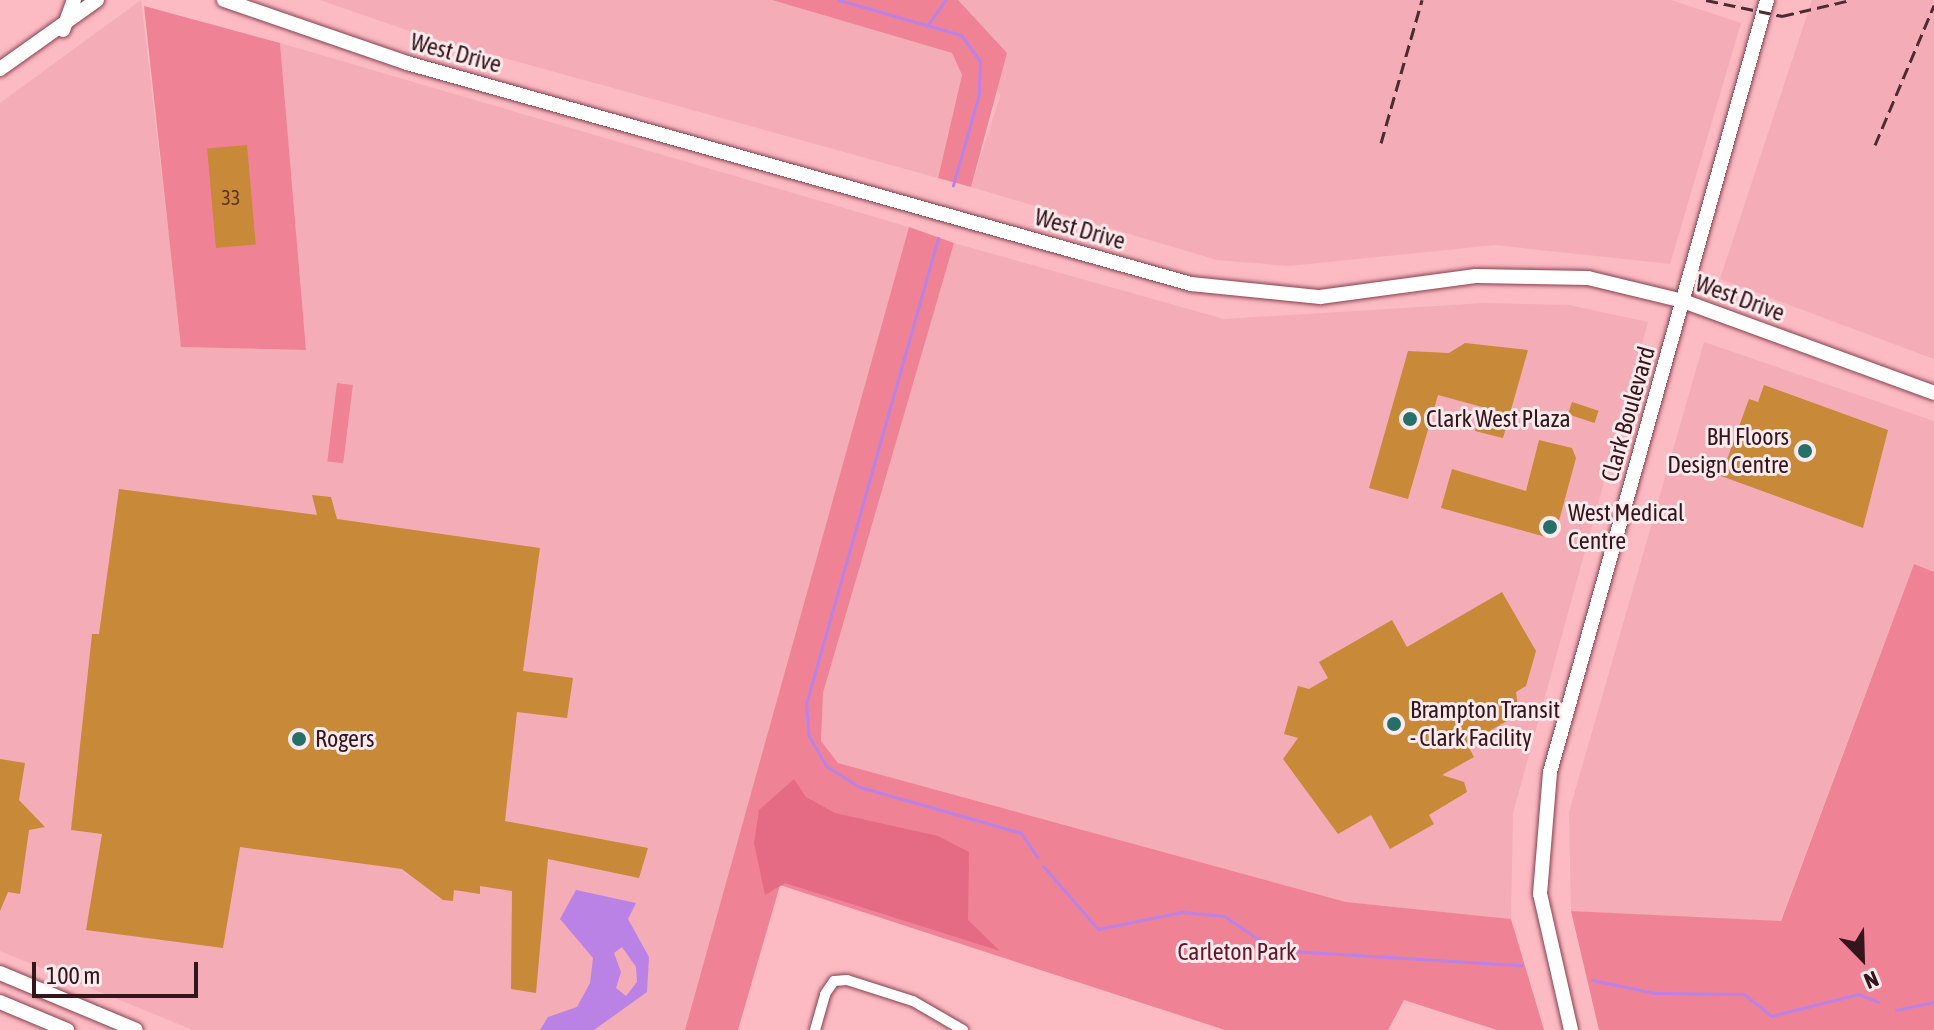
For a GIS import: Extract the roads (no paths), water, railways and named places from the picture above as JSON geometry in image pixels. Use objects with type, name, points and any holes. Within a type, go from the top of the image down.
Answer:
[{"type":"street","points":[[63,30],[74,0]]},
{"type":"street","points":[[0,69],[63,30],[97,0]]},
{"type":"street","name":"Clark Boulevard","points":[[1571,1030],[1543,926],[1542,822],[1767,0]]},
{"type":"street","name":"West Drive","points":[[227,1],[407,63],[1191,284],[1320,297],[1476,276],[1548,275],[1683,301],[1934,393]]},
{"type":"street","points":[[0,973],[136,1030]]},
{"type":"street","points":[[815,1030],[825,994],[834,981],[847,980],[913,1001],[963,1030]]},
{"type":"street","points":[[0,1002],[67,1030]]},
{"type":"waterway","points":[[839,0],[961,35],[980,61],[979,94],[953,185]]},
{"type":"waterway","points":[[927,26],[945,0]]},
{"type":"waterway","points":[[938,238],[806,704],[809,736],[826,766],[860,787],[1021,833],[1037,857]]},
{"type":"waterway","points":[[1043,866],[1098,929],[1182,912],[1224,916],[1274,950],[1522,965]]},
{"type":"waterway","points":[[1592,980],[1655,993],[1744,994],[1771,1016],[1858,994],[1879,1002]]},
{"type":"waterway","points":[[1896,1010],[1934,1002]]},
{"type":"railway","points":[[1381,143],[1422,0]]},
{"type":"railway","points":[[1706,0],[1782,16],[1851,0]]},
{"type":"railway","points":[[1875,145],[1934,5]]},
{"type":"place","name":"Clark West Plaza","points":[[1410,419]]},
{"type":"place","name":"BH Floors Design Centre","points":[[1805,451]]},
{"type":"place","name":"West Medical Centre","points":[[1550,527]]},
{"type":"place","name":"Brampton Transit - Clark Facility","points":[[1394,724]]},
{"type":"place","name":"Rogers","points":[[299,739]]},
{"type":"park label","name":"Carleton Park","points":[[1237,952]]}]
